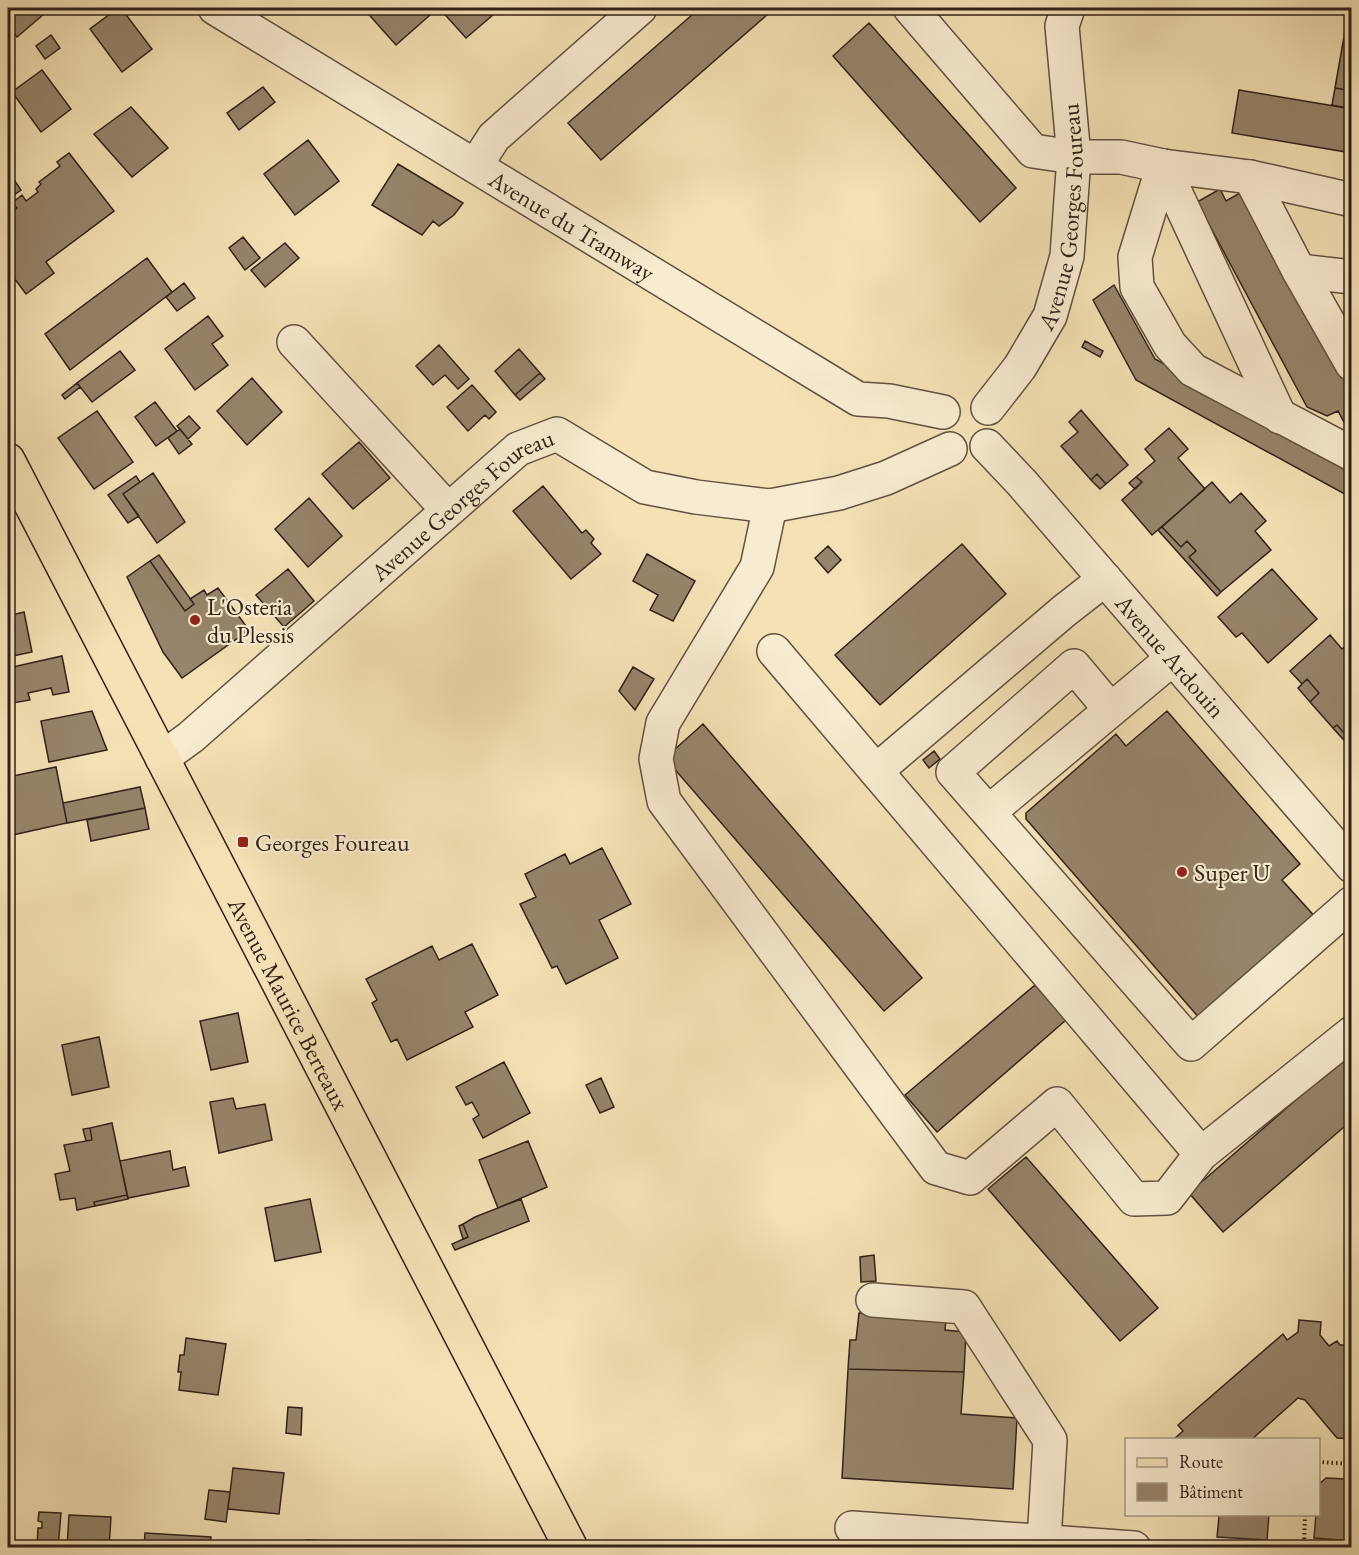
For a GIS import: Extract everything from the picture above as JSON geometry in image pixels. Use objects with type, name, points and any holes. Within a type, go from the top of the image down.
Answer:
[{"type":"main road","name":"Avenue Maurice Berteaux","points":[[8,460],[571,1548]]},
{"type":"street","name":"Avenue du Tramway","points":[[218,8],[858,399],[889,401],[943,412]]},
{"type":"street","points":[[476,165],[494,137],[640,8]]},
{"type":"street","points":[[910,8],[1033,151],[1074,157],[1121,157],[1163,166],[1250,177],[1352,200]]},
{"type":"street","name":"Avenue Georges Foureau","points":[[988,408],[1020,367],[1050,316],[1067,256],[1074,157],[1062,26],[1068,8]]},
{"type":"street","points":[[1163,166],[1135,256],[1137,287],[1170,345],[1192,370],[1352,454]]},
{"type":"street","points":[[1163,166],[1280,417]]},
{"type":"street","points":[[1250,177],[1299,271],[1347,349]]},
{"type":"street","points":[[1299,271],[1352,277]]},
{"type":"street","points":[[294,342],[448,510]]},
{"type":"street","points":[[962,399],[976,400],[988,408],[994,418],[995,430],[987,446],[974,454],[962,455],[950,450],[939,430],[943,412],[962,399]]},
{"type":"street","name":"Avenue Georges Foureau","points":[[162,758],[191,737],[518,449],[557,435],[645,487],[696,497],[770,506],[839,493],[886,478],[950,450]]},
{"type":"street","name":"Avenue Ardouin","points":[[987,446],[1022,483],[1352,866]]},
{"type":"street","points":[[770,506],[757,567],[663,723],[656,759],[664,801],[936,1168],[970,1178],[1057,1104],[1134,1199],[1167,1198],[1201,1154],[1352,1033]]},
{"type":"street","points":[[876,771],[1064,611],[1105,579]]},
{"type":"street","points":[[774,651],[1201,1154]]},
{"type":"street","points":[[989,812],[1173,658]]},
{"type":"street","points":[[1110,709],[1074,666],[953,772],[1191,1044],[1352,903]]},
{"type":"street","points":[[873,1300],[964,1306],[1050,1440],[1044,1541]]},
{"type":"street","points":[[852,1528],[1134,1548]]},
{"type":"path","points":[[1320,1461],[1352,1464]]},
{"type":"path","points":[[1304,1548],[1305,1516]]},
{"type":"building","points":[[8,8],[51,8],[17,37],[8,27]]},
{"type":"building","points":[[121,8],[152,49],[122,72],[90,29]]},
{"type":"building","points":[[363,8],[438,8],[396,45]]},
{"type":"building","points":[[439,8],[501,8],[466,38]]},
{"type":"building","points":[[700,8],[762,8],[768,14],[601,160],[568,123]]},
{"type":"building","points":[[1349,8],[1352,8],[1352,91],[1335,88]]},
{"type":"building","points":[[869,23],[1016,188],[980,222],[833,56]]},
{"type":"building","points":[[51,35],[60,48],[45,59],[36,46]]},
{"type":"building","points":[[42,70],[71,109],[41,132],[12,92]]},
{"type":"building","points":[[263,87],[275,102],[239,130],[227,113]]},
{"type":"building","points":[[1335,88],[1352,91],[1352,109],[1332,105]]},
{"type":"building","points":[[1239,90],[1352,109],[1352,153],[1232,133]]},
{"type":"building","points":[[131,107],[168,148],[132,177],[94,134]]},
{"type":"building","points":[[308,140],[339,181],[295,215],[264,174]]},
{"type":"building","points":[[69,153],[114,211],[46,262],[54,273],[26,294],[8,270],[8,216],[17,208],[12,203],[22,195],[26,201],[38,192],[36,189],[41,184],[39,182],[60,166],[57,162]]},
{"type":"building","points":[[398,164],[463,203],[454,215],[439,226],[433,221],[422,235],[372,205]]},
{"type":"building","points":[[8,171],[21,190],[8,199]]},
{"type":"building","points":[[1220,189],[1226,201],[1247,189],[1352,385],[1352,430],[1348,430],[1338,411],[1327,416],[1307,407],[1197,202]]},
{"type":"building","points":[[243,237],[260,258],[245,270],[229,248]]},
{"type":"building","points":[[285,243],[299,258],[265,287],[251,270]]},
{"type":"building","points":[[147,258],[172,292],[70,370],[45,334]]},
{"type":"building","points":[[184,283],[195,298],[177,311],[166,297]]},
{"type":"building","points":[[1114,285],[1155,359],[1352,467],[1352,498],[1136,380],[1093,300]]},
{"type":"building","points":[[208,316],[223,336],[212,344],[228,365],[195,390],[165,349]]},
{"type":"building","points":[[1085,341],[1103,351],[1100,357],[1082,347]]},
{"type":"building","points":[[439,345],[469,379],[458,389],[445,375],[433,385],[416,366]]},
{"type":"building","points":[[519,349],[540,373],[515,395],[495,371]]},
{"type":"building","points":[[120,351],[135,370],[92,402],[77,383]]},
{"type":"building","points":[[540,373],[545,379],[520,400],[515,395]]},
{"type":"building","points":[[252,378],[282,412],[247,445],[217,411]]},
{"type":"building","points":[[77,383],[80,387],[65,399],[62,395]]},
{"type":"building","points":[[472,385],[496,412],[489,419],[485,415],[468,431],[447,407]]},
{"type":"building","points":[[155,402],[177,431],[156,446],[135,417]]},
{"type":"building","points":[[1081,410],[1128,465],[1106,484],[1097,474],[1091,480],[1061,446],[1078,432],[1069,422]]},
{"type":"building","points":[[97,411],[133,462],[94,489],[58,438]]},
{"type":"building","points":[[189,416],[200,428],[188,439],[177,426]]},
{"type":"building","points":[[1169,428],[1188,449],[1178,458],[1205,489],[1152,535],[1122,500],[1142,482],[1136,477],[1155,461],[1145,449]]},
{"type":"building","points":[[180,429],[192,444],[179,454],[168,438]]},
{"type":"building","points":[[359,442],[390,478],[353,509],[322,474]]},
{"type":"building","points":[[153,473],[185,522],[157,543],[123,494]]},
{"type":"building","points":[[1097,474],[1106,484],[1100,489],[1091,480]]},
{"type":"building","points":[[136,476],[140,482],[123,494],[139,516],[128,523],[108,495]]},
{"type":"building","points":[[1136,477],[1142,482],[1135,489],[1129,483]]},
{"type":"building","points":[[1212,482],[1230,503],[1241,493],[1266,521],[1255,531],[1271,550],[1221,592],[1189,557],[1196,551],[1187,541],[1181,547],[1162,527]]},
{"type":"building","points":[[543,486],[582,533],[586,530],[594,539],[591,543],[601,554],[571,579],[513,511]]},
{"type":"building","points":[[309,498],[342,536],[308,567],[275,529]]},
{"type":"building","points":[[1162,527],[1181,547],[1187,541],[1196,551],[1189,557],[1221,592],[1217,596],[1158,530]]},
{"type":"building","points":[[962,544],[1006,594],[880,705],[835,655]]},
{"type":"building","points":[[828,546],[841,560],[828,573],[815,558]]},
{"type":"building","points":[[647,554],[695,581],[673,621],[650,610],[658,595],[633,581]]},
{"type":"building","points":[[159,555],[194,604],[185,611],[150,561]]},
{"type":"building","name":"L'Osteria du Plessis","points":[[150,561],[185,611],[194,604],[190,599],[204,590],[207,595],[218,588],[249,630],[182,678],[163,652],[127,577]]},
{"type":"building","points":[[288,569],[314,601],[284,627],[256,595]]},
{"type":"building","points":[[1272,569],[1317,619],[1268,663],[1242,633],[1236,637],[1218,617]]},
{"type":"building","points":[[24,612],[32,652],[8,657],[8,616]]},
{"type":"building","points":[[1330,635],[1342,649],[1344,647],[1352,655],[1352,742],[1337,725],[1333,728],[1310,702],[1319,693],[1307,679],[1302,684],[1290,671]]},
{"type":"building","points":[[62,656],[69,692],[53,695],[51,688],[28,693],[30,700],[13,703],[8,668]]},
{"type":"building","points":[[633,667],[654,679],[635,710],[619,691]]},
{"type":"building","points":[[1307,679],[1319,693],[1310,702],[1298,688]]},
{"type":"building","points":[[92,711],[107,750],[49,762],[41,721]]},
{"type":"building","name":"Super U","points":[[1167,711],[1300,864],[1282,880],[1317,919],[1201,1020],[1026,819],[1026,813],[1116,734],[1126,746]]},
{"type":"building","points":[[703,724],[922,978],[884,1011],[665,758]]},
{"type":"building","points":[[1337,725],[1352,742],[1352,749],[1333,728]]},
{"type":"building","points":[[934,751],[940,759],[929,768],[923,760]]},
{"type":"building","points":[[56,767],[67,823],[8,836],[8,777]]},
{"type":"building","points":[[140,787],[145,808],[67,823],[63,803]]},
{"type":"building","points":[[145,808],[149,829],[91,841],[87,820]]},
{"type":"building","points":[[602,848],[631,904],[599,920],[618,958],[566,984],[557,966],[552,968],[520,904],[536,897],[525,874],[565,854],[570,864]]},
{"type":"building","points":[[472,944],[498,995],[465,1012],[473,1027],[407,1060],[397,1039],[391,1042],[372,1003],[377,1000],[366,979],[432,946],[439,960]]},
{"type":"building","points":[[1035,985],[1066,1020],[937,1132],[905,1095]]},
{"type":"building","points":[[238,1013],[248,1062],[211,1070],[200,1021]]},
{"type":"building","points":[[99,1037],[109,1087],[72,1095],[62,1045]]},
{"type":"building","points":[[1352,1051],[1352,1120],[1223,1232],[1189,1193]]},
{"type":"building","points":[[504,1062],[530,1113],[483,1138],[473,1119],[479,1115],[472,1102],[466,1105],[456,1087]]},
{"type":"building","points":[[601,1078],[614,1107],[600,1113],[586,1085]]},
{"type":"building","points":[[233,1098],[236,1109],[265,1104],[272,1140],[219,1153],[210,1102]]},
{"type":"building","points":[[112,1123],[127,1195],[94,1202],[95,1206],[77,1210],[75,1198],[60,1200],[55,1174],[70,1171],[64,1145],[92,1140],[90,1128]]},
{"type":"building","points":[[90,1128],[92,1140],[86,1141],[83,1129]]},
{"type":"building","points":[[528,1141],[547,1187],[498,1208],[479,1160]]},
{"type":"building","points":[[170,1151],[173,1170],[185,1167],[189,1186],[128,1198],[120,1161]]},
{"type":"building","points":[[1026,1157],[1158,1308],[1120,1341],[988,1189]]},
{"type":"building","points":[[127,1195],[128,1199],[95,1206],[94,1202]]},
{"type":"building","points":[[310,1199],[321,1252],[275,1261],[265,1208]]},
{"type":"building","points":[[521,1199],[529,1221],[455,1250],[452,1244],[468,1237],[463,1224]]},
{"type":"building","points":[[463,1224],[468,1237],[463,1239],[459,1226]]},
{"type":"building","points":[[874,1255],[876,1281],[861,1282],[860,1257]]},
{"type":"building","points":[[859,1313],[946,1319],[945,1330],[966,1332],[964,1372],[848,1369],[850,1340],[856,1340]]},
{"type":"building","points":[[1299,1320],[1321,1322],[1320,1335],[1329,1346],[1337,1341],[1340,1345],[1346,1345],[1352,1352],[1352,1439],[1337,1438],[1305,1400],[1298,1398],[1253,1438],[1175,1438],[1183,1431],[1178,1425],[1283,1334],[1287,1340],[1298,1332]]},
{"type":"building","points":[[186,1338],[226,1344],[218,1395],[179,1390],[180,1355],[184,1355]]},
{"type":"building","points":[[848,1369],[964,1372],[961,1414],[1017,1418],[1013,1489],[842,1478]]},
{"type":"building","points":[[288,1407],[302,1408],[301,1435],[286,1433]]},
{"type":"building","points":[[233,1468],[284,1473],[279,1514],[228,1509]]},
{"type":"building","points":[[1326,1478],[1346,1479],[1352,1484],[1352,1541],[1314,1538],[1316,1516],[1320,1516],[1320,1483]]},
{"type":"building","points":[[209,1490],[230,1492],[226,1522],[205,1519]]},
{"type":"building","points":[[39,1512],[61,1513],[58,1548],[37,1546],[38,1528],[42,1528],[42,1522],[38,1521]]},
{"type":"building","points":[[69,1515],[111,1517],[109,1548],[67,1548]]},
{"type":"building","points":[[1269,1516],[1267,1540],[1217,1537],[1219,1517]]},
{"type":"building","points":[[145,1533],[211,1537],[210,1548],[144,1548]]},
{"type":"building","points":[[306,1540],[366,1543],[366,1548],[306,1548]]},
{"type":"place","name":"L'Osteria du Plessis","points":[[195,620]]},
{"type":"place","name":"Georges Foureau","points":[[243,842]]},
{"type":"place","name":"Super U","points":[[1182,872]]}]
